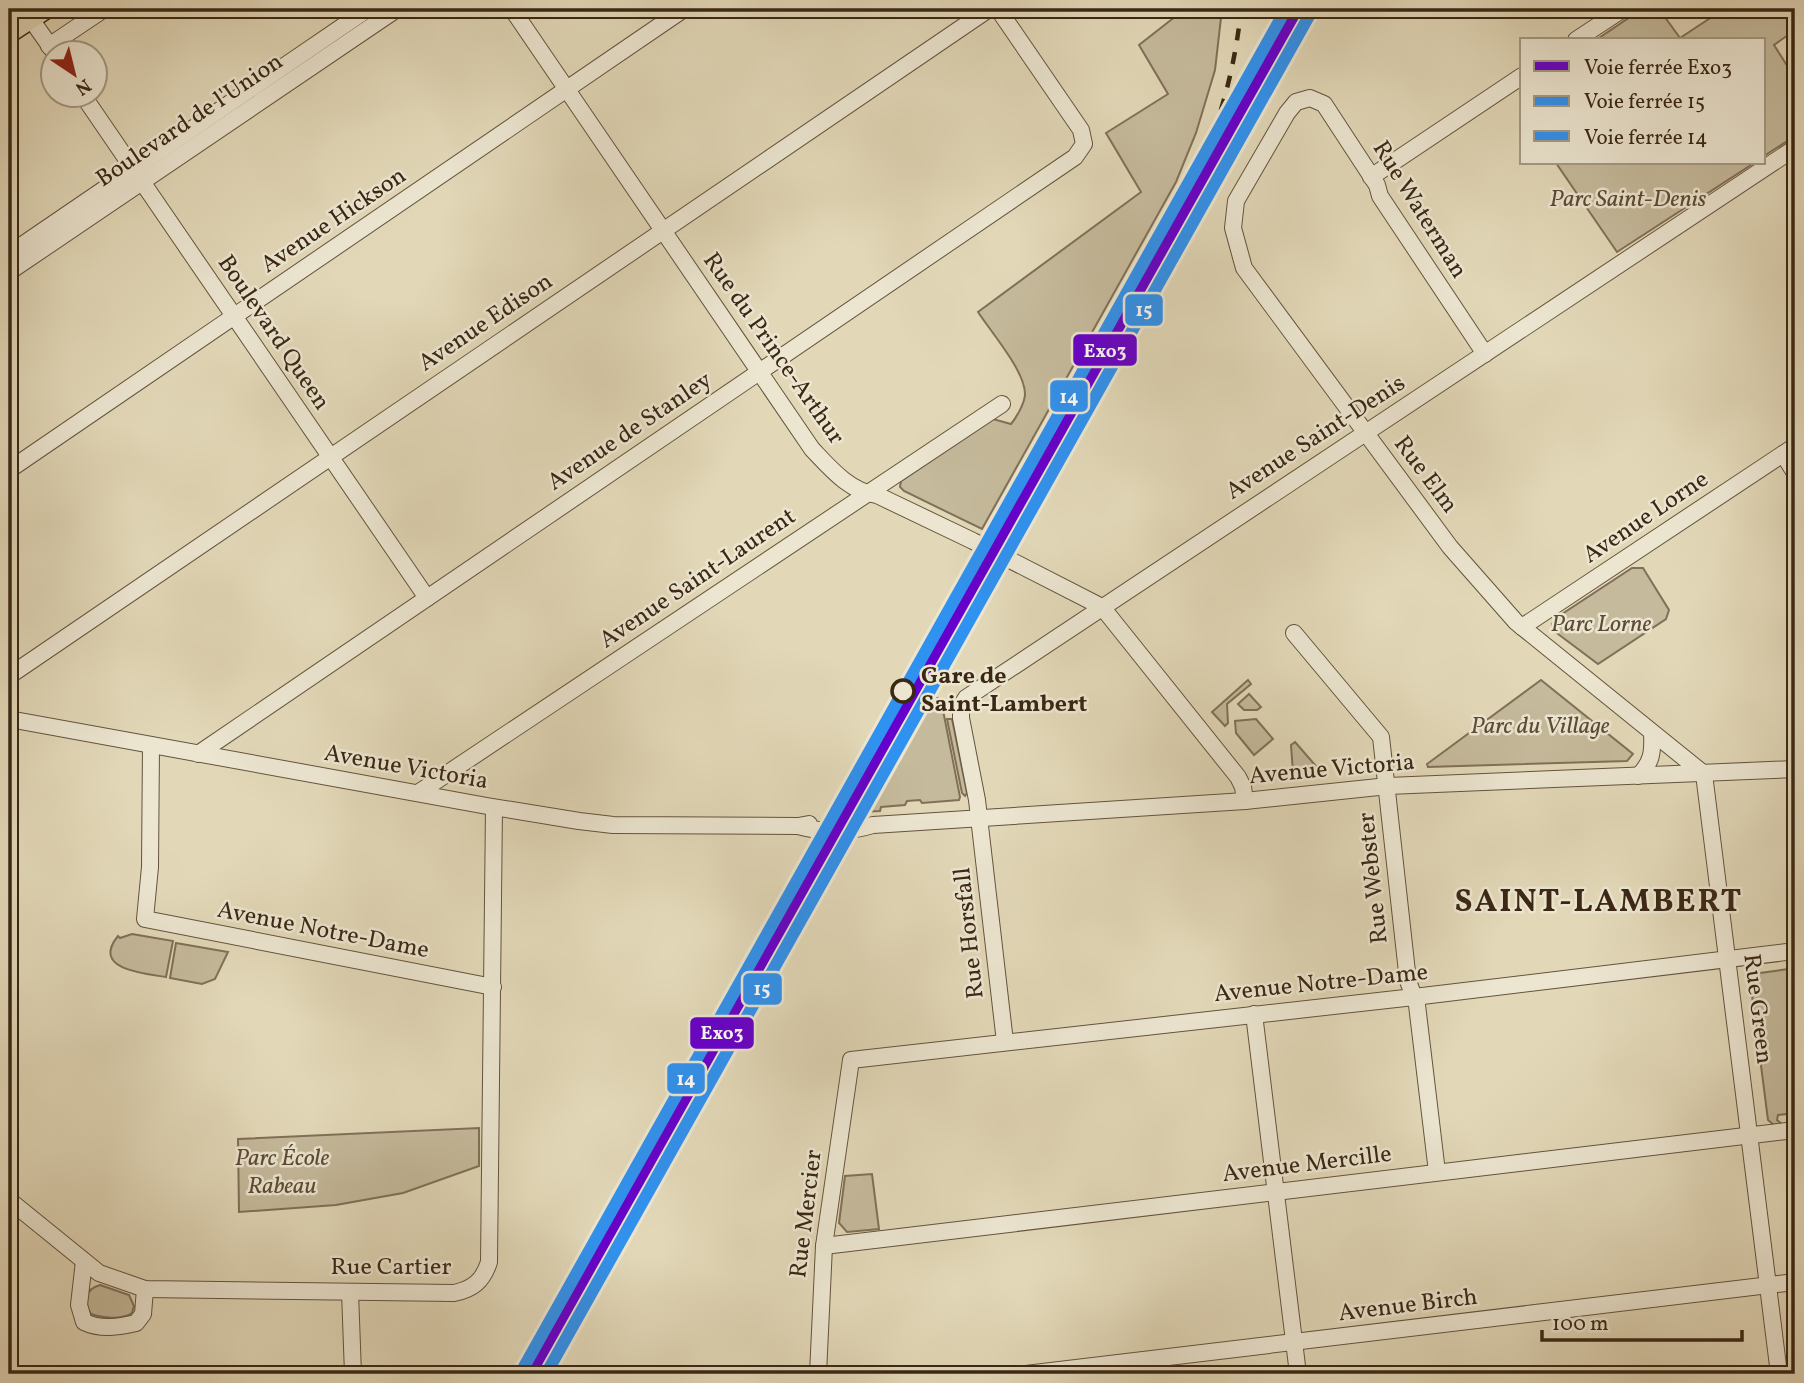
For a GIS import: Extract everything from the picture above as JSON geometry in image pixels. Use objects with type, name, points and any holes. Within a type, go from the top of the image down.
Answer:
[{"type":"main road","points":[[9,32],[32,12]]},
{"type":"street","points":[[66,38],[104,9]]},
{"type":"street","name":"Boulevard de l'Union","points":[[9,272],[137,175],[368,9]]},
{"type":"street","name":"Boulevard de l'Union","points":[[9,254],[397,9]]},
{"type":"street","name":"Rue du Prince-Arthur","points":[[512,9],[812,449],[837,476],[867,494],[877,495],[973,541],[1102,607],[1238,777],[1245,801]]},
{"type":"street","name":"Avenue Hickson","points":[[9,470],[684,9]]},
{"type":"street","name":"Avenue Edison","points":[[9,676],[989,9]]},
{"type":"street","name":"Avenue de Stanley","points":[[198,754],[1075,157],[1084,144],[1081,130],[998,9]]},
{"type":"street","points":[[1579,38],[1623,9]]},
{"type":"street","points":[[32,12],[45,38]]},
{"type":"street","points":[[1371,177],[1520,77]]},
{"type":"street","name":"Rue Waterman","points":[[1310,97],[1324,104],[1377,185],[1380,196],[1485,354]]},
{"type":"street","name":"Rue Elm","points":[[1310,97],[1296,103],[1287,113],[1236,201],[1233,228],[1244,268],[1450,547],[1522,627],[1704,774]]},
{"type":"street","name":"Boulevard Queen","points":[[92,108],[427,598]]},
{"type":"street","name":"Avenue Saint-Denis","points":[[979,819],[961,718],[963,701],[1795,148]]},
{"type":"street","name":"Avenue Saint-Laurent","points":[[418,793],[1002,404]]},
{"type":"street","points":[[1789,450],[1795,473]]},
{"type":"street","name":"Avenue Lorne","points":[[1522,627],[1789,450]]},
{"type":"street","name":"Rue Webster","points":[[1294,633],[1381,737],[1408,981],[1417,1005],[1437,1171]]},
{"type":"street","name":"Avenue Victoria","points":[[9,719],[494,808],[613,825],[798,826],[820,821],[854,821],[873,825],[1245,801],[1388,786],[1795,769]]},
{"type":"street","points":[[1638,776],[1647,768],[1651,759],[1652,733]]},
{"type":"street","name":"Avenue Notre-Dame","points":[[151,746],[149,880],[145,919],[493,987]]},
{"type":"street","name":"Rue Green","points":[[1704,774],[1779,1374]]},
{"type":"street","name":"Rue Cartier","points":[[11,1205],[99,1273],[145,1289],[454,1293],[475,1286],[486,1272],[489,1262],[494,808]]},
{"type":"street","name":"Rue Horsfall","points":[[979,819],[1005,1042]]},
{"type":"street","name":"Avenue Notre-Dame","points":[[851,1060],[1795,951]]},
{"type":"street","points":[[1254,1013],[1298,1374]]},
{"type":"street","name":"Rue Mercier","points":[[818,1374],[824,1246],[851,1060]]},
{"type":"street","name":"Avenue Mercille","points":[[824,1246],[1795,1130]]},
{"type":"street","points":[[84,1261],[79,1305],[84,1322],[93,1326],[119,1327],[136,1322],[143,1314],[145,1289]]},
{"type":"street","name":"Avenue Birch","points":[[1026,1374],[1795,1282]]},
{"type":"street","points":[[350,1292],[353,1374]]},
{"type":"green space","points":[[1185,9],[1222,9],[1215,70],[1196,133],[1176,182],[982,529],[904,491],[900,487],[901,481],[993,419],[1011,424],[1018,414],[1024,402],[1024,385],[1006,352],[978,312],[1141,192],[1106,133],[1168,94],[1139,45]]},
{"type":"green space","name":"Parc Saint-Denis","points":[[1642,9],[1659,9],[1680,38],[1599,38]]},
{"type":"green space","name":"Parc Saint-Denis","points":[[1724,9],[1784,9],[1795,30],[1774,45],[1795,78],[1795,136],[1766,155],[1766,38],[1680,38]]},
{"type":"green space","name":"Parc Saint-Denis","points":[[1557,164],[1752,164],[1617,252]]},
{"type":"green space","name":"Parc Lorne","points":[[1632,568],[1643,568],[1669,610],[1666,619],[1598,664],[1554,631],[1552,624],[1556,618]]},
{"type":"green space","points":[[1248,680],[1251,684],[1227,704],[1228,723],[1225,726],[1212,712]]},
{"type":"green space","name":"Parc du Village","points":[[1541,680],[1633,754],[1627,761],[1428,767],[1427,764]]},
{"type":"green space","points":[[925,692],[941,700],[959,800],[922,803],[920,800],[907,801],[905,805],[881,807],[880,811],[860,812]]},
{"type":"green space","points":[[1249,694],[1261,707],[1257,710],[1244,710],[1238,704]]},
{"type":"green space","points":[[947,719],[952,719],[967,793],[965,796],[962,793]]},
{"type":"green space","points":[[1256,719],[1273,739],[1254,755],[1236,733],[1235,721]]},
{"type":"green space","points":[[1295,742],[1322,773],[1280,777],[1280,774],[1293,773],[1291,745]]},
{"type":"green space","points":[[132,934],[173,941],[166,977],[135,972],[116,963],[111,956],[111,947],[118,936],[120,938]]},
{"type":"green space","points":[[176,943],[228,952],[215,979],[202,984],[170,978]]},
{"type":"green space","points":[[1795,968],[1795,1113],[1778,1115],[1777,1120],[1782,1124],[1774,1125],[1768,1120],[1750,980],[1753,974]]},
{"type":"green space","name":"Parc École Rabeau","points":[[479,1128],[479,1166],[403,1193],[336,1205],[239,1212],[238,1139]]},
{"type":"green space","points":[[872,1174],[879,1229],[847,1232],[839,1223],[845,1176]]},
{"type":"green space","points":[[100,1285],[129,1295],[134,1306],[132,1313],[112,1318],[91,1314],[87,1305],[88,1293]]},
{"type":"railway","points":[[1165,243],[1215,130],[1231,70],[1241,9]]},
{"type":"rail line","name":"14","points":[[520,1374],[1286,9]]},
{"type":"rail line","name":"Exo3","points":[[530,1374],[1297,9]]},
{"type":"rail line","name":"15","points":[[546,1374],[1309,16]]},
{"type":"place","name":"Gare de Saint-Lambert","points":[[903,691]]},
{"type":"district","name":"SAINT-LAMBERT","points":[[1599,903]]}]
